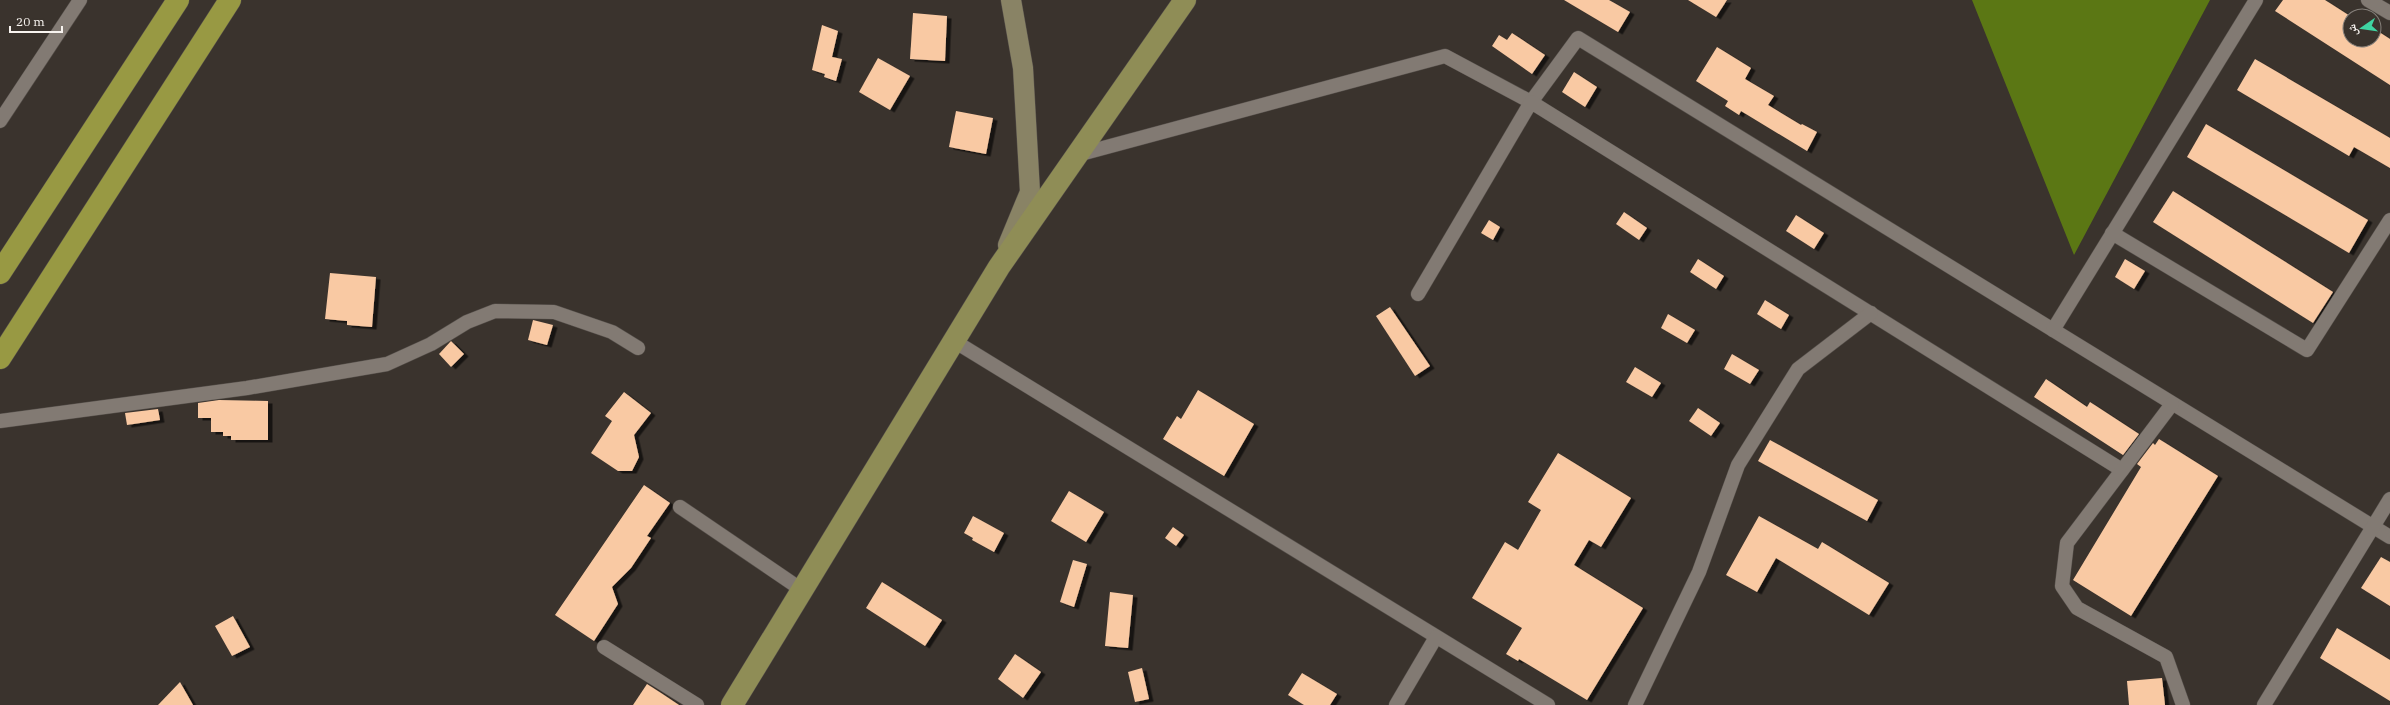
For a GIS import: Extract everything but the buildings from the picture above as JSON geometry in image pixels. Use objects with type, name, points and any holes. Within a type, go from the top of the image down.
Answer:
[{"type":"highway","points":[[0,273],[178,0]]},
{"type":"highway","points":[[0,358],[230,0]]},
{"type":"main road","points":[[732,705],[999,267],[1185,0]]},
{"type":"street","points":[[0,121],[80,0]]},
{"type":"street","points":[[999,267],[1030,192],[1023,68],[1011,0]]},
{"type":"street","points":[[2053,330],[2256,0]]},
{"type":"street","points":[[2368,0],[2390,13]]},
{"type":"street","points":[[1418,294],[1531,102],[1578,38],[2390,537]]},
{"type":"street","points":[[1078,154],[1445,56],[1531,102],[2122,470]]},
{"type":"street","points":[[2112,233],[2307,350],[2390,220]]},
{"type":"street","points":[[0,421],[247,388],[387,364],[431,344],[467,322],[495,311],[554,312],[612,332],[638,348]]},
{"type":"street","points":[[1635,705],[1699,572],[1738,465],[1798,369],[1871,314]]},
{"type":"street","points":[[954,341],[1548,705]]},
{"type":"street","points":[[2172,404],[2067,543],[2062,586],[2077,608],[2166,657],[2183,705]]},
{"type":"street","points":[[2264,705],[2390,499]]},
{"type":"street","points":[[680,507],[802,590]]},
{"type":"street","points":[[1396,705],[1436,637]]},
{"type":"street","points":[[604,647],[697,705]]},
{"type":"green space","points":[[1972,0],[2210,0],[2074,255]]}]
